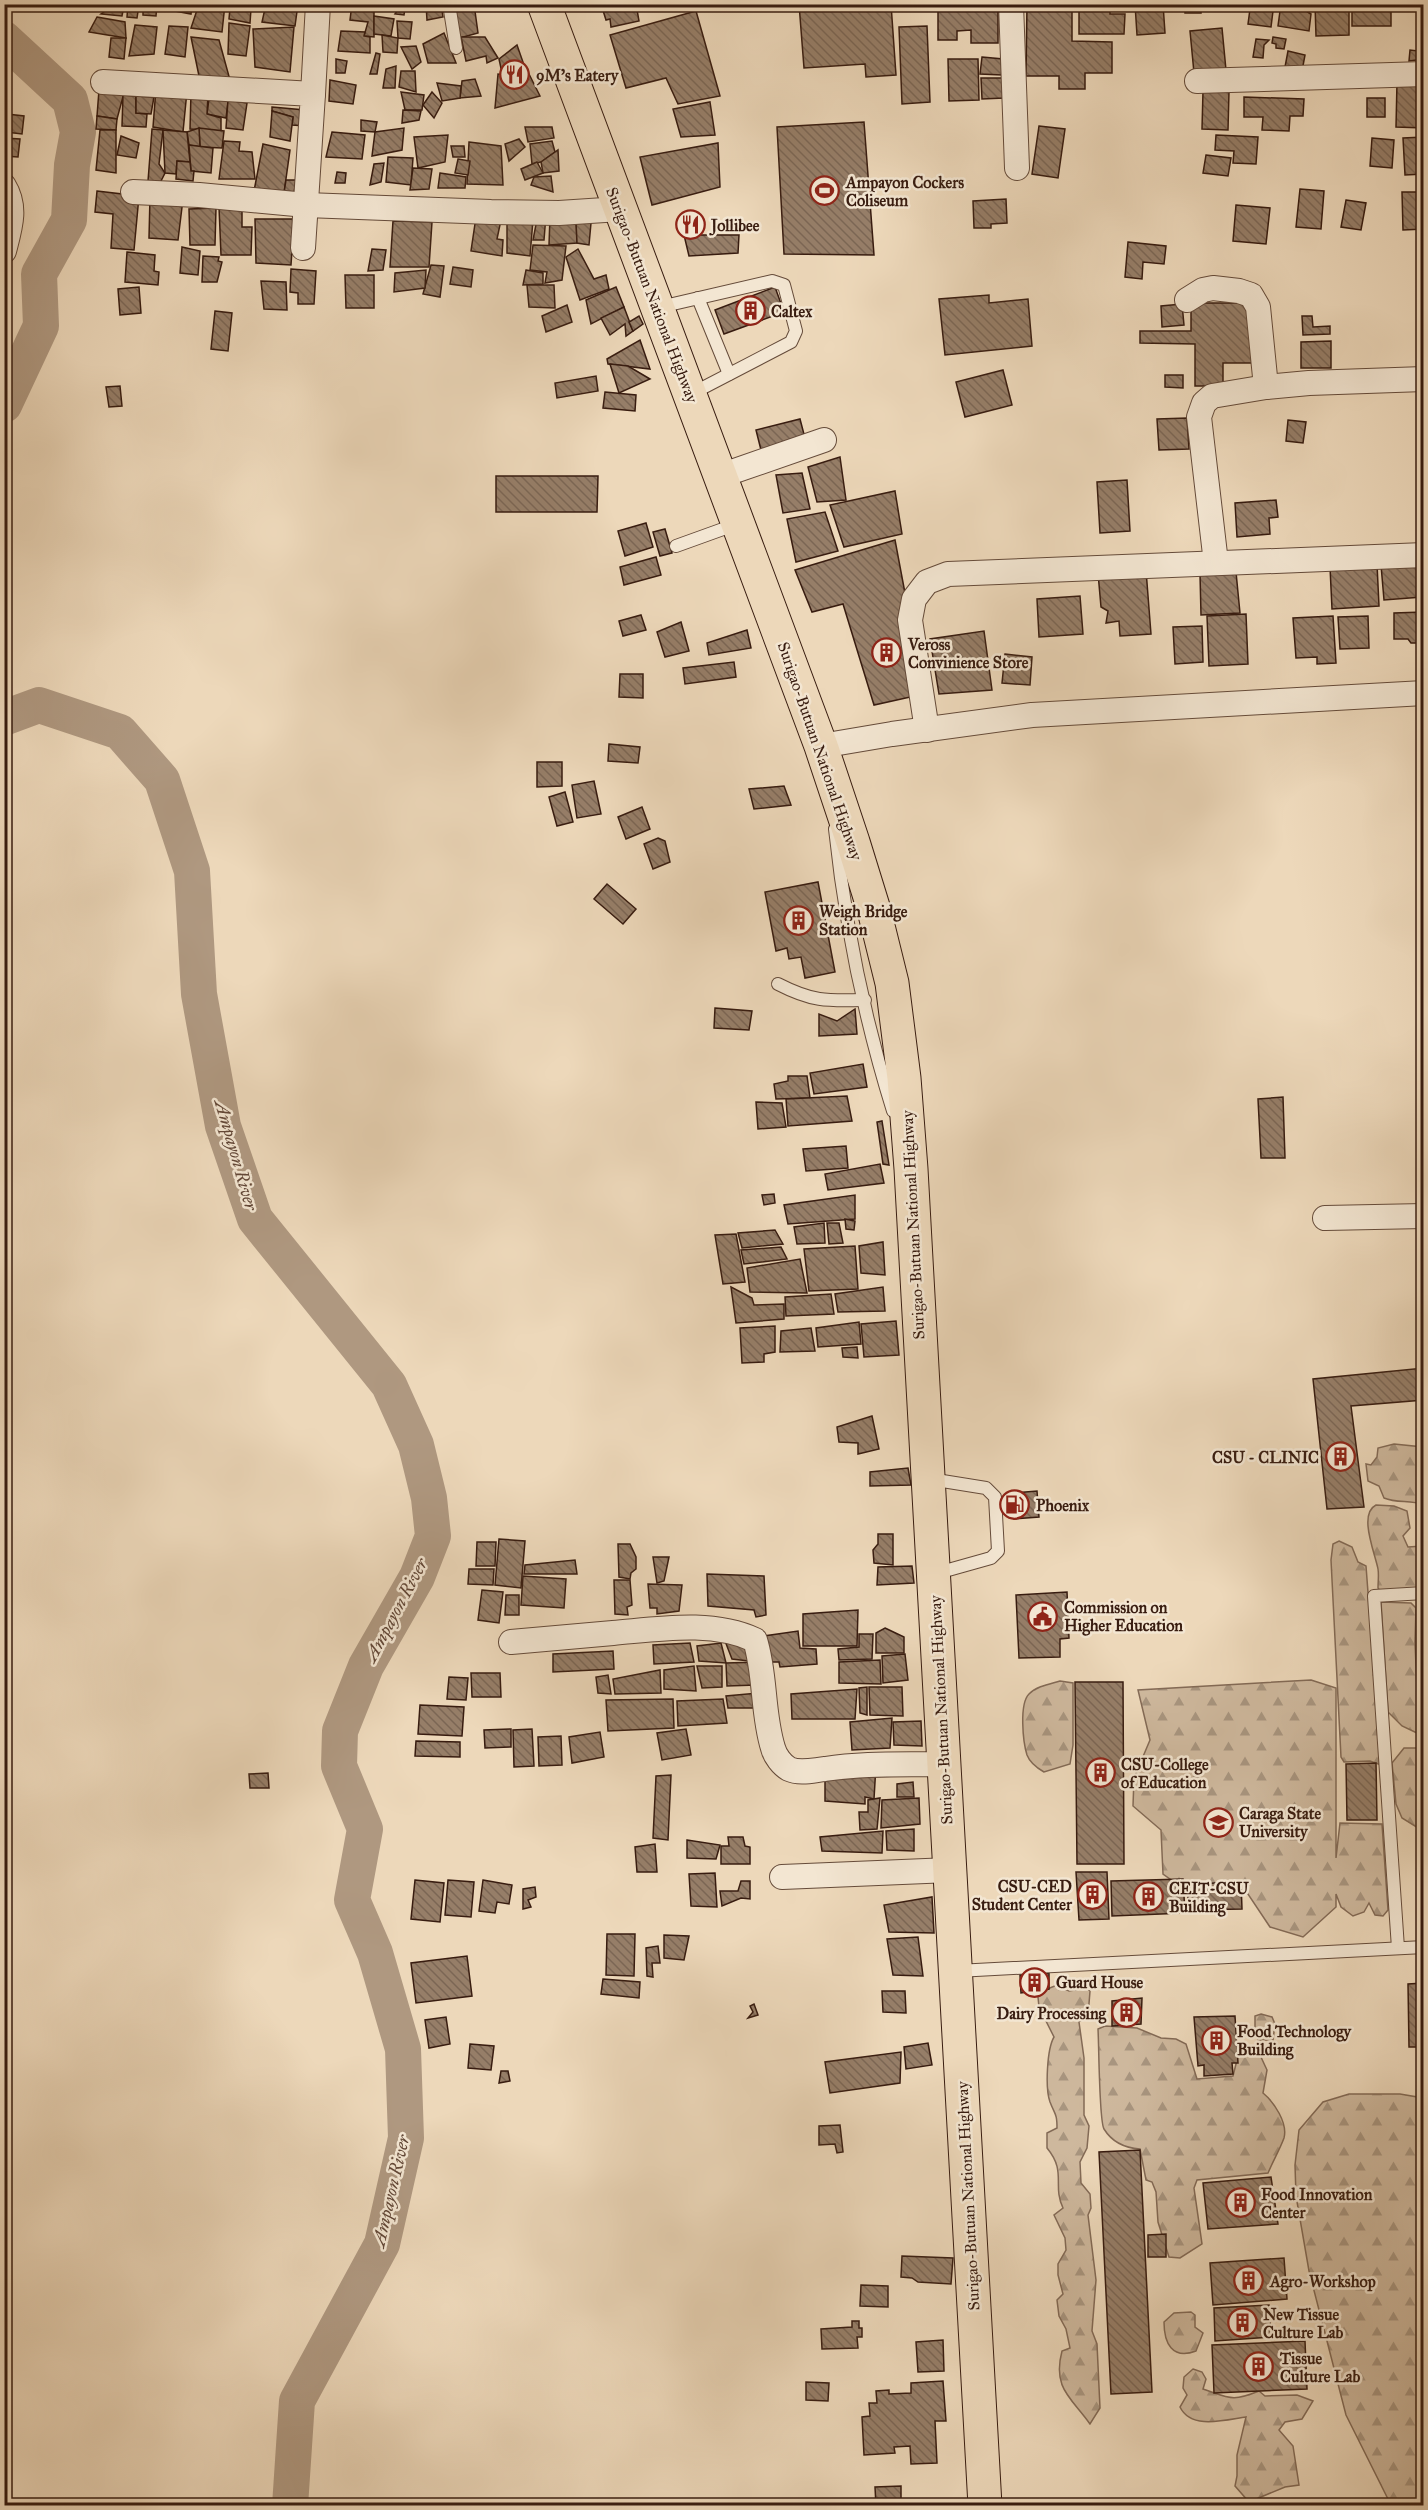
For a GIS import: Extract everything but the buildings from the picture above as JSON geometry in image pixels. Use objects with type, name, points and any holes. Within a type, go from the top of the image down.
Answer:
[{"type":"main road","name":"Surigao-Butuan National Highway","points":[[544,4],[821,746],[874,910],[892,983],[904,1078],[911,1168],[985,2505]]},
{"type":"street","points":[[303,248],[318,4]]},
{"type":"street","points":[[1011,4],[1017,168]]},
{"type":"street","points":[[1197,81],[1424,74]]},
{"type":"street","points":[[103,82],[313,94]]},
{"type":"street","points":[[4,186],[10,195],[12,217],[4,251]]},
{"type":"street","points":[[133,192],[199,195],[306,205],[559,213],[620,209]]},
{"type":"street","points":[[1187,300],[1203,290],[1213,288],[1251,295],[1258,307],[1266,387]]},
{"type":"street","points":[[1216,563],[1199,417],[1204,403],[1212,396],[1266,387],[1309,383],[1424,379]]},
{"type":"street","points":[[720,476],[824,440]]},
{"type":"street","points":[[927,730],[910,620],[914,599],[927,582],[948,574],[1424,555]]},
{"type":"street","points":[[821,746],[1032,715],[1424,693]]},
{"type":"street","points":[[1324,1218],[1424,1216]]},
{"type":"street","points":[[511,1642],[672,1628],[706,1628],[740,1633],[756,1640],[773,1749],[780,1761],[790,1769],[804,1772],[851,1765],[944,1764]]},
{"type":"street","points":[[782,1877],[950,1870]]},
{"type":"lane","points":[[448,4],[456,48]]},
{"type":"lane","points":[[657,307],[772,281],[784,285],[796,331],[791,342],[690,395]]},
{"type":"lane","points":[[698,298],[729,374]]},
{"type":"lane","points":[[676,546],[738,524]]},
{"type":"lane","points":[[832,780],[839,863],[849,927],[877,1055],[911,1168]]},
{"type":"lane","points":[[778,984],[801,996],[824,1002],[865,1000]]},
{"type":"lane","points":[[928,1479],[986,1488],[995,1497],[999,1551],[991,1558],[933,1575]]},
{"type":"lane","points":[[1398,1948],[1374,1596],[1424,1593]]},
{"type":"lane","points":[[956,1971],[1424,1947]]},
{"type":"green space","points":[[1394,1444],[1423,1447],[1423,1505],[1384,1498],[1379,1486],[1368,1481],[1366,1464],[1371,1465],[1377,1457],[1378,1448]]},
{"type":"green space","points":[[1376,1505],[1394,1506],[1407,1511],[1410,1528],[1403,1536],[1408,1547],[1423,1546],[1423,1588],[1381,1592],[1378,1588],[1378,1569],[1368,1525],[1368,1517]]},
{"type":"green space","points":[[1339,1541],[1352,1547],[1358,1562],[1366,1566],[1381,1765],[1370,1761],[1344,1762],[1341,1757],[1331,1560],[1333,1544]]},
{"type":"green space","points":[[1381,1602],[1411,1603],[1416,1608],[1415,1643],[1419,1734],[1402,1726],[1388,1712]]},
{"type":"green space","points":[[1311,1680],[1336,1688],[1336,1858],[1340,1823],[1382,1824],[1388,1910],[1383,1916],[1375,1915],[1369,1903],[1364,1912],[1353,1916],[1341,1907],[1336,1894],[1336,1907],[1303,1937],[1270,1927],[1248,1894],[1226,1882],[1187,1891],[1163,1874],[1161,1830],[1133,1806],[1134,1778],[1150,1740],[1138,1690]]},
{"type":"green space","points":[[1060,1681],[1073,1683],[1073,1745],[1070,1764],[1044,1772],[1034,1765],[1027,1755],[1023,1733],[1024,1706],[1032,1691]]},
{"type":"green space","points":[[1404,1748],[1417,1748],[1423,1752],[1423,1826],[1418,1828],[1402,1818],[1396,1804],[1392,1763]]},
{"type":"green space","points":[[1057,1985],[1069,1991],[1086,1988],[1090,1991],[1088,2016],[1079,2022],[1084,2058],[1084,2115],[1089,2126],[1087,2148],[1080,2162],[1081,2183],[1090,2194],[1091,2208],[1088,2215],[1096,2280],[1092,2331],[1097,2344],[1100,2408],[1090,2424],[1066,2392],[1060,2375],[1062,2351],[1070,2348],[1066,2329],[1059,2316],[1057,2300],[1063,2294],[1058,2275],[1058,2264],[1066,2250],[1065,2238],[1054,2215],[1063,2208],[1060,2200],[1058,2171],[1047,2148],[1047,2133],[1057,2128],[1056,2117],[1048,2096],[1047,2078],[1048,2059],[1054,2037],[1039,2007],[1038,1997],[1045,1990]]},
{"type":"green space","points":[[1261,2014],[1272,2017],[1275,2024],[1273,2040],[1258,2040],[1255,2033],[1255,2016]]},
{"type":"green space","points":[[1105,2026],[1137,2028],[1161,2038],[1176,2039],[1186,2044],[1197,2079],[1233,2076],[1240,2048],[1248,2054],[1260,2055],[1267,2070],[1263,2093],[1276,2107],[1282,2120],[1285,2132],[1281,2146],[1268,2173],[1197,2180],[1194,2188],[1202,2244],[1180,2258],[1169,2257],[1158,2222],[1156,2192],[1152,2182],[1146,2180],[1140,2149],[1119,2144],[1104,2129],[1102,2123],[1098,2029]]},
{"type":"green space","points":[[1349,2094],[1400,2094],[1423,2098],[1423,2505],[1391,2505],[1346,2415],[1309,2271],[1296,2196],[1295,2165],[1299,2130],[1323,2102]]},
{"type":"green space","points":[[1191,2312],[1195,2315],[1195,2327],[1203,2333],[1196,2351],[1181,2353],[1171,2348],[1168,2343],[1164,2322],[1174,2313]]},
{"type":"green space","points":[[1193,2369],[1202,2372],[1206,2379],[1203,2389],[1231,2398],[1243,2397],[1259,2391],[1265,2396],[1297,2395],[1313,2401],[1302,2419],[1285,2422],[1279,2430],[1293,2446],[1299,2485],[1285,2487],[1249,2502],[1235,2486],[1237,2455],[1246,2417],[1209,2422],[1192,2419],[1185,2414],[1180,2407],[1187,2395],[1183,2388],[1184,2377]]},
{"type":"waterway","name":"Ampayon River","points":[[4,39],[70,100],[78,132],[72,165],[69,220],[39,274],[41,326],[4,405]]},
{"type":"waterway","name":"Ampayon River","points":[[4,718],[39,705],[120,732],[162,780],[192,871],[199,994],[223,1126],[255,1219],[389,1385],[416,1445],[429,1498],[433,1536],[417,1577],[366,1666],[340,1731],[339,1766],[365,1829],[352,1900],[375,1953],[403,2049],[406,2138],[382,2244],[297,2401],[290,2506]]},
{"type":"place","name":"9M's Eatery","points":[[515,75]]},
{"type":"place","name":"Ampayon Cockers Coliseum","points":[[825,191]]},
{"type":"place","name":"Jollibee","points":[[690,225]]},
{"type":"place","name":"Caltex","points":[[750,311]]},
{"type":"place","name":"Veross Convinience Store","points":[[887,653]]},
{"type":"place","name":"Weigh Bridge Station","points":[[798,920]]},
{"type":"place","name":"CSU - CLINIC","points":[[1340,1457]]},
{"type":"place","name":"Phoenix","points":[[1015,1505]]},
{"type":"place","name":"Commission on Higher Education","points":[[1043,1616]]},
{"type":"place","name":"CSU-College of Education","points":[[1100,1773]]},
{"type":"place","name":"Caraga State University","points":[[1218,1822]]},
{"type":"place","name":"CSU-CED Student Center","points":[[1093,1895]]},
{"type":"place","name":"CEIT-CSU Building","points":[[1148,1897]]},
{"type":"place","name":"Guard House","points":[[1035,1982]]},
{"type":"place","name":"Dairy Processing","points":[[1127,2013]]},
{"type":"place","name":"Food Technology Building","points":[[1216,2040]]},
{"type":"place","name":"Food Innovation Center","points":[[1240,2203]]},
{"type":"place","name":"Agro-Workshop","points":[[1249,2281]]},
{"type":"place","name":"New Tissue Culture Lab","points":[[1242,2323]]},
{"type":"place","name":"Tissue Culture Lab","points":[[1259,2367]]}]
